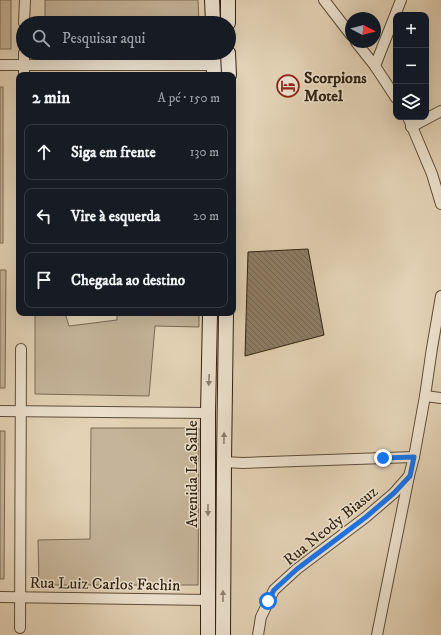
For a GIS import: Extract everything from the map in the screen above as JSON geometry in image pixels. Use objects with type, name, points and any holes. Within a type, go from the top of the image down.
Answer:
[{"type":"main road","points":[[212,0],[213,16]]},
{"type":"main road","points":[[228,0],[228,16]]},
{"type":"main road","points":[[228,60],[228,72]]},
{"type":"main road","name":"Avenida La Salle","points":[[208,635],[208,413],[210,316]]},
{"type":"main road","name":"Avenida La Salle","points":[[223,635],[226,316]]},
{"type":"main road","points":[[210,351],[226,351]]},
{"type":"street","points":[[24,16],[25,0]]},
{"type":"street","points":[[324,0],[345,28]]},
{"type":"street","points":[[375,66],[401,0]]},
{"type":"street","points":[[361,48],[375,66],[393,93]]},
{"type":"street","points":[[0,65],[24,70],[214,64]]},
{"type":"street","points":[[441,111],[409,122],[432,174],[441,204]]},
{"type":"street","points":[[377,635],[414,457],[441,296]]},
{"type":"street","points":[[20,628],[21,349]]},
{"type":"street","points":[[425,396],[441,398]]},
{"type":"street","points":[[0,411],[208,413]]},
{"type":"street","points":[[224,462],[243,463],[414,457]]},
{"type":"street","name":"Rua Neody Biasuz","points":[[258,635],[261,617],[274,590],[297,569],[366,517],[394,493],[410,476]]},
{"type":"street","name":"Rua Luiz Carlos Fachin","points":[[0,597],[209,600]]},
{"type":"shaded area","points":[[0,0],[11,0],[11,49],[0,49]]},
{"type":"shaded area","points":[[45,0],[198,0],[199,16],[45,16]]},
{"type":"shaded area","points":[[0,87],[3,87],[3,243],[0,243]]},
{"type":"shaded area","points":[[0,270],[6,270],[5,388],[0,388]]},
{"type":"shaded area","points":[[35,316],[66,316],[69,326],[117,320],[117,316],[199,316],[199,327],[155,326],[149,396],[35,394]]},
{"type":"shaded area","points":[[91,428],[199,428],[198,585],[39,585],[38,540],[90,539]]},
{"type":"shaded area","points":[[0,431],[5,431],[4,579],[0,579]]},
{"type":"building","points":[[308,249],[324,335],[245,356],[248,252]]},
{"type":"place","name":"Scorpions Motel","points":[[288,86]]},
{"type":"route","points":[[268,601],[274,590],[297,569],[366,517],[394,493],[410,476],[414,457],[383,458]]}]
